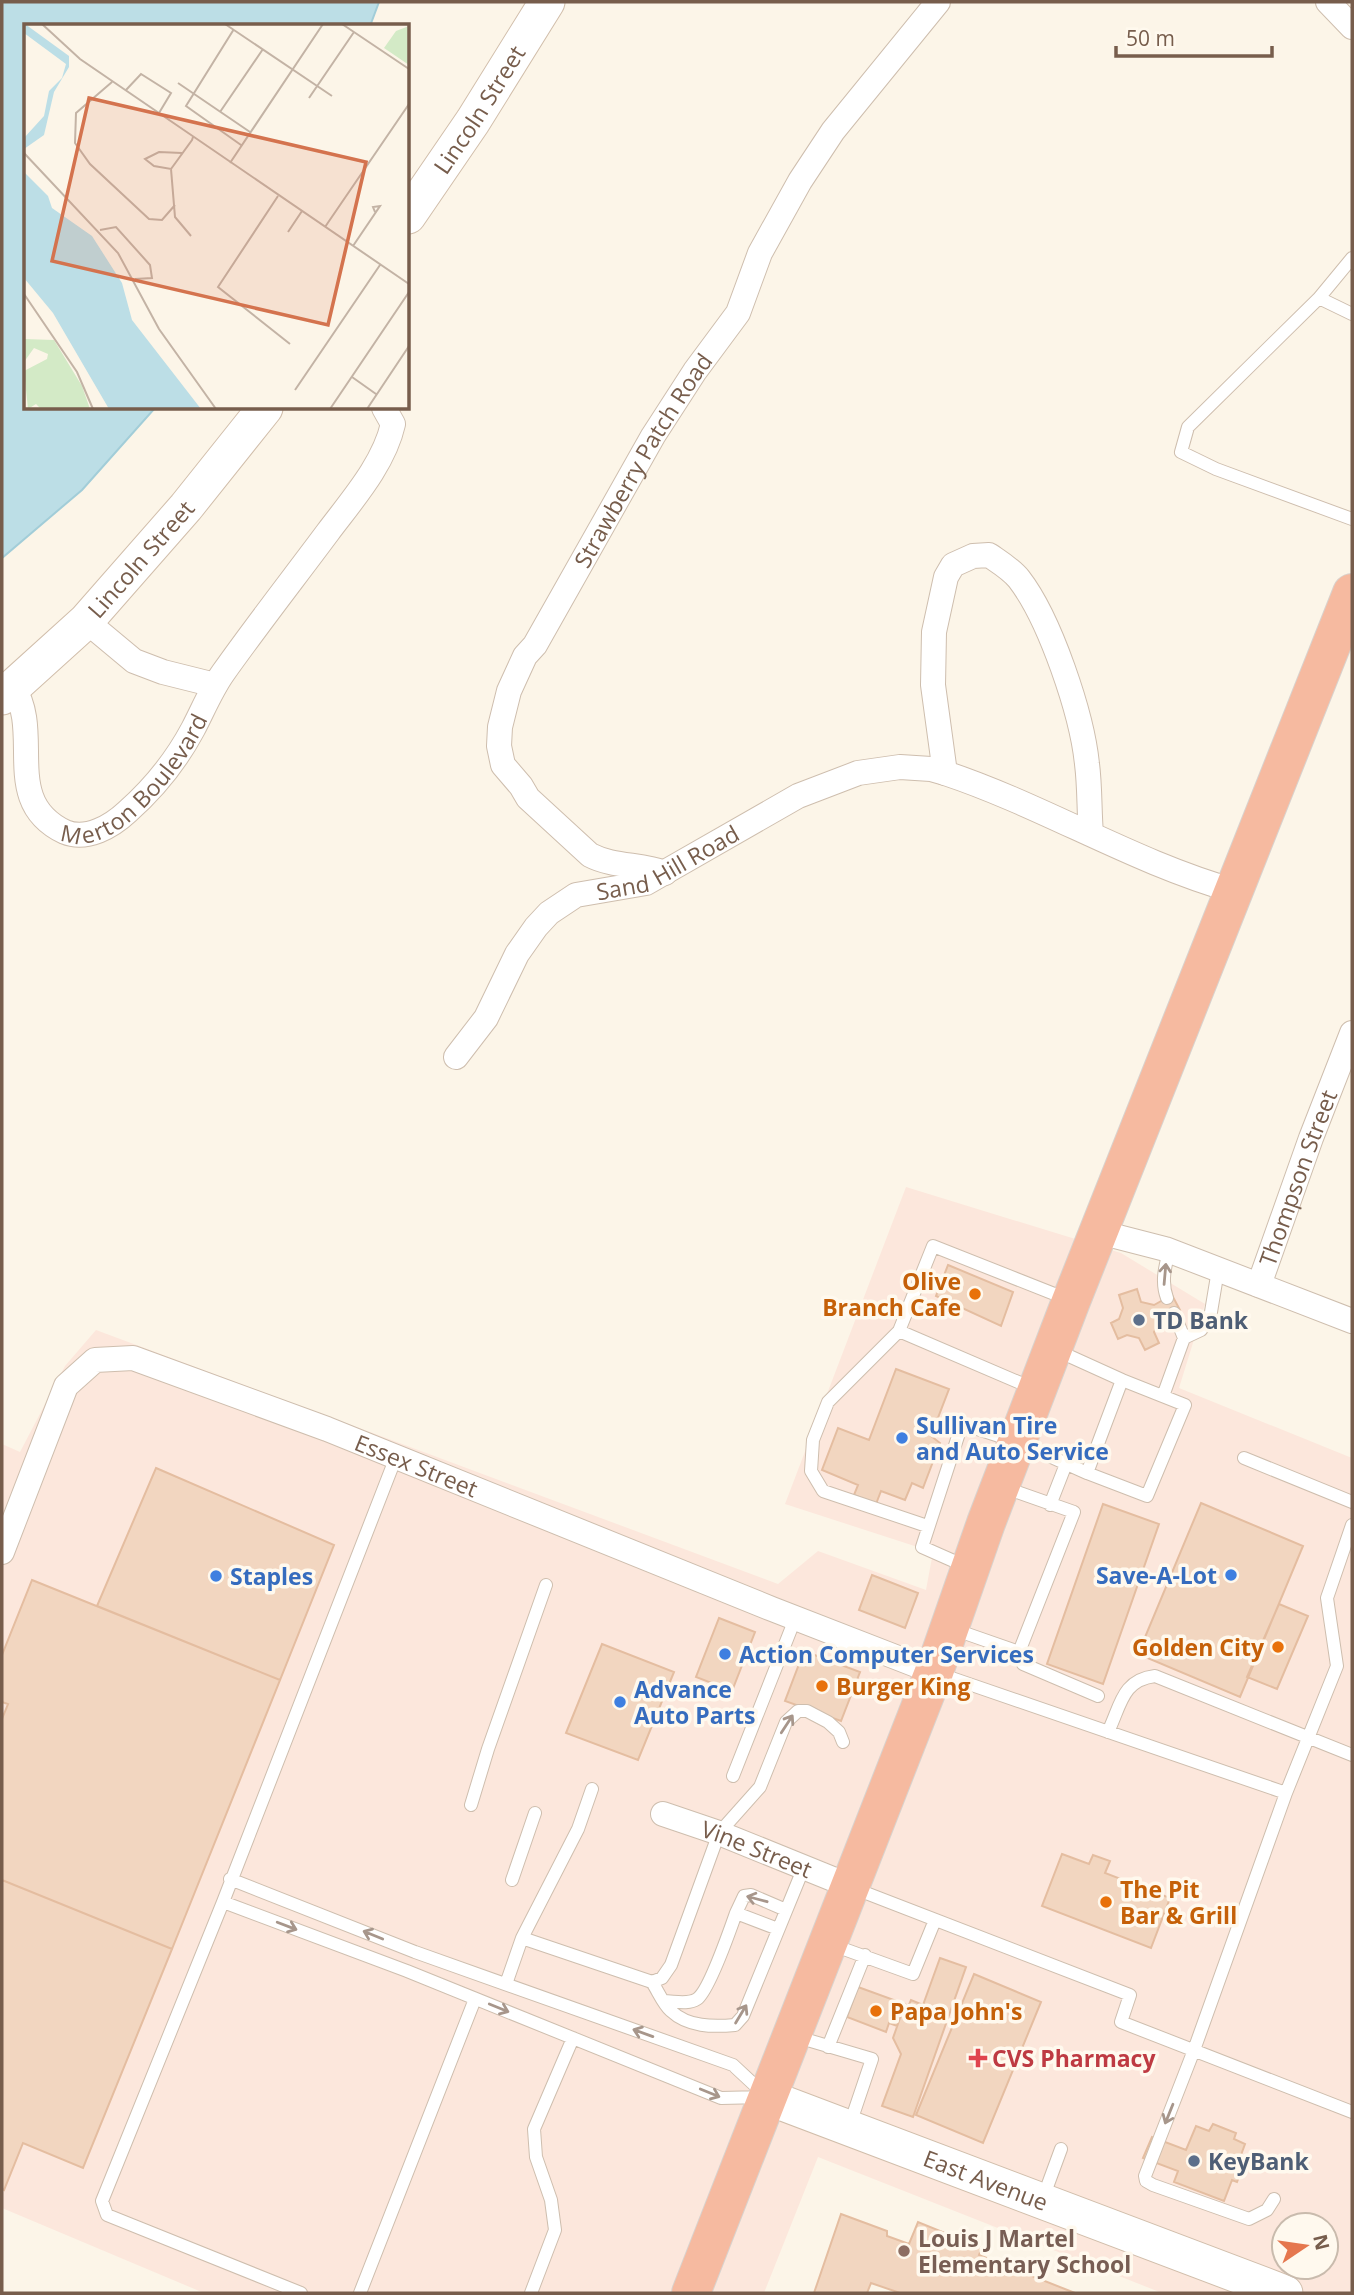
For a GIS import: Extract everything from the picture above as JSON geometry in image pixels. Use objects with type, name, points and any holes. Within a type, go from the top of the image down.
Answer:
[{"type":"highway","points":[[691,2293],[934,1672],[1036,1390],[1352,593]]},
{"type":"main road","name":"Lincoln Street","points":[[410,213],[473,121],[547,2]]},
{"type":"main road","name":"Lincoln Street","points":[[7,692],[86,621],[186,507],[263,410]]},
{"type":"main road","name":"East Avenue","points":[[767,2097],[1285,2293]]},
{"type":"street","name":"Strawberry Patch Road","points":[[665,873],[647,866],[601,861],[590,855],[528,798],[503,765],[499,746],[500,727],[509,691],[525,656],[535,645],[653,436],[695,371],[738,313],[760,253],[800,181],[833,131],[938,2]]},
{"type":"street","points":[[1328,2],[1352,27]]},
{"type":"street","name":"Merton Boulevard","points":[[7,692],[20,697],[24,779],[33,806],[46,820],[65,832],[75,834],[98,831],[115,823],[153,786],[192,732],[215,685],[386,450],[393,424],[385,410]]},
{"type":"street","points":[[945,773],[933,685],[934,632],[946,577],[953,565],[973,556],[989,555],[1017,576],[1035,603],[1056,650],[1082,734],[1087,765],[1091,834]]},
{"type":"street","name":"Merton Boulevard","points":[[86,621],[134,661],[163,672],[215,685]]},
{"type":"street","name":"Sand Hill Road","points":[[456,1057],[486,1018],[517,954],[549,913],[576,895],[640,885],[822,785],[858,773],[900,767],[931,769],[945,773],[1210,884],[1235,891]]},
{"type":"street","name":"Thompson Street","points":[[1259,1285],[1311,1138],[1352,1033]]},
{"type":"street","points":[[1099,1232],[1169,1251],[1352,1321]]},
{"type":"street","name":"Essex Street","points":[[2,1552],[66,1386],[95,1360],[133,1358],[327,1429],[795,1619],[934,1672]]},
{"type":"street","name":"Vine Street","points":[[663,1814],[719,1833],[850,1886]]},
{"type":"lane","points":[[1352,258],[1319,298],[1188,427],[1181,452],[1216,469],[1352,519]]},
{"type":"lane","points":[[1319,298],[1352,314]]},
{"type":"lane","points":[[927,1527],[823,1491],[811,1471],[813,1440],[828,1402],[900,1331],[933,1246],[1071,1301]]},
{"type":"lane","points":[[1167,1298],[1164,1273],[1169,1251]]},
{"type":"lane","points":[[1184,1338],[1201,1330],[1210,1318],[1218,1270]]},
{"type":"lane","points":[[1163,1396],[1184,1338],[1174,1314]]},
{"type":"lane","points":[[900,1331],[1036,1390]]},
{"type":"lane","points":[[970,1568],[922,1547],[962,1424],[1018,1441],[1087,1473],[1147,1496],[1185,1405],[1054,1349]]},
{"type":"lane","points":[[1087,1473],[1122,1380]]},
{"type":"lane","points":[[301,2293],[107,2215],[102,2201],[223,1902],[396,1457]]},
{"type":"lane","points":[[1244,1458],[1352,1502]]},
{"type":"lane","points":[[1050,1504],[1066,1464]]},
{"type":"lane","points":[[1000,1486],[1074,1512],[1019,1652],[1023,1664],[1098,1696]]},
{"type":"lane","points":[[1273,2199],[1268,2210],[1249,2219],[1146,2181],[1145,2176],[1194,2050],[1286,1793],[1337,1666],[1327,1598],[1352,1525]]},
{"type":"lane","points":[[471,1805],[546,1585]]},
{"type":"lane","points":[[733,1776],[795,1619]]},
{"type":"lane","points":[[949,1628],[1019,1652]]},
{"type":"lane","points":[[934,1672],[1286,1793]]},
{"type":"lane","points":[[1108,1732],[1130,1684],[1155,1676],[1352,1755]]},
{"type":"lane","points":[[652,1982],[662,1978],[671,1965],[719,1833],[760,1787],[786,1722],[798,1712],[807,1710],[828,1722],[839,1732],[843,1742]]},
{"type":"lane","points":[[506,1984],[522,1938],[578,1829],[592,1789]]},
{"type":"lane","points":[[513,1880],[535,1813]]},
{"type":"lane","points":[[522,1938],[652,1982],[670,2011],[693,2022],[712,2028],[735,2025],[743,2016],[804,1867]]},
{"type":"lane","points":[[230,1879],[415,1952],[733,2066],[767,2097]]},
{"type":"lane","points":[[850,1886],[1130,1995],[1121,2022],[1352,2112]]},
{"type":"lane","points":[[664,2001],[688,2003],[698,1999],[708,1984],[744,1896],[751,1895],[786,1910]]},
{"type":"lane","points":[[223,1902],[407,1971],[721,2098],[767,2097]]},
{"type":"lane","points":[[736,1913],[778,1929]]},
{"type":"lane","points":[[828,1943],[913,1974],[935,1920]]},
{"type":"lane","points":[[407,1971],[415,1952]]},
{"type":"lane","points":[[828,2047],[865,1955]]},
{"type":"lane","points":[[360,2293],[475,1999]]},
{"type":"lane","points":[[791,2035],[872,2059],[849,2128]]},
{"type":"lane","points":[[531,2293],[555,2230],[551,2200],[536,2157],[534,2129],[573,2038]]},
{"type":"lane","points":[[1042,2202],[1061,2149]]},
{"type":"shaded area","points":[[906,1187],[1121,1253],[1205,1304],[1179,1388],[1352,1458],[1352,2293],[1162,2293],[818,2157],[764,2293],[204,2293],[2,2208],[2,1444],[20,1452],[65,1366],[96,1330],[778,1584],[818,1551],[926,1590],[933,1552],[785,1504]]},
{"type":"water","points":[[2,2],[379,2],[371,24],[24,24],[24,410],[153,410],[82,490],[2,558]]},
{"type":"building","name":"Olive Branch Cafe","points":[[948,1265],[1013,1292],[1001,1326],[936,1296]]},
{"type":"building","name":"TD Bank","points":[[1137,1289],[1141,1302],[1154,1305],[1172,1295],[1180,1310],[1160,1321],[1154,1332],[1159,1343],[1145,1350],[1139,1338],[1127,1335],[1118,1339],[1111,1323],[1119,1319],[1123,1308],[1119,1295]]},
{"type":"building","name":"Sullivan Tire and Auto Service","points":[[896,1369],[949,1389],[931,1436],[940,1443],[923,1488],[912,1483],[905,1500],[881,1491],[876,1504],[854,1495],[858,1485],[822,1470],[838,1428],[869,1440]]},
{"type":"building","name":"Staples","points":[[156,1468],[334,1545],[280,1680],[97,1606]]},
{"type":"building","name":"Save-A-Lot","points":[[1201,1503],[1303,1546],[1240,1697],[1138,1654]]},
{"type":"building","points":[[1103,1504],[1159,1524],[1103,1684],[1047,1664]]},
{"type":"building","points":[[872,1575],[918,1593],[905,1628],[859,1610]]},
{"type":"building","points":[[32,1580],[280,1680],[172,1949],[2,1880],[2,1719],[8,1704],[2,1702],[2,1655]]},
{"type":"building","name":"Golden City","points":[[1279,1604],[1308,1616],[1277,1689],[1247,1677]]},
{"type":"building","name":"Action Computer Services","points":[[719,1618],[755,1632],[732,1691],[696,1677]]},
{"type":"building","name":"Advance Auto Parts","points":[[602,1644],[674,1672],[638,1760],[566,1733]]},
{"type":"building","name":"Burger King","points":[[804,1651],[860,1672],[841,1721],[785,1701]]},
{"type":"building","name":"The Pit Bar & Grill","points":[[1062,1854],[1089,1864],[1093,1855],[1110,1861],[1105,1873],[1170,1898],[1151,1948],[1042,1906]]},
{"type":"building","points":[[2,1880],[172,1949],[83,2168],[23,2143],[4,2190],[2,2189]]},
{"type":"building","points":[[940,1958],[966,1967],[913,2117],[882,2106],[901,2054],[893,2038],[905,2004],[908,2007],[911,2000],[923,2005]]},
{"type":"building","name":"CVS Pharmacy","points":[[974,1974],[1041,2002],[983,2143],[916,2115]]},
{"type":"building","name":"Papa John's","points":[[858,1987],[905,2004],[897,2026],[889,2023],[886,2032],[847,2017]]},
{"type":"building","name":"KeyBank","points":[[1213,2124],[1236,2133],[1234,2139],[1245,2144],[1238,2163],[1243,2166],[1237,2182],[1232,2180],[1224,2201],[1174,2182],[1178,2171],[1143,2158],[1152,2137],[1186,2150],[1196,2126],[1209,2131]]},
{"type":"building","name":"Louis J Martel Elementary School","points":[[841,2214],[887,2231],[887,2236],[909,2244],[918,2222],[982,2248],[979,2255],[1075,2293],[900,2293],[871,2283],[867,2293],[814,2293]]},
{"type":"place","name":"Olive Branch Cafe","points":[[975,1294]]},
{"type":"place","name":"TD Bank","points":[[1139,1320]]},
{"type":"place","name":"Sullivan Tire and Auto Service","points":[[902,1438]]},
{"type":"place","name":"Save-A-Lot","points":[[1231,1575]]},
{"type":"place","name":"Staples","points":[[216,1576]]},
{"type":"place","name":"Golden City","points":[[1278,1647]]},
{"type":"place","name":"Action Computer Services","points":[[725,1654]]},
{"type":"place","name":"Burger King","points":[[822,1686]]},
{"type":"place","name":"Advance Auto Parts","points":[[620,1702]]},
{"type":"place","name":"The Pit Bar & Grill","points":[[1106,1902]]},
{"type":"place","name":"Papa John's","points":[[876,2011]]},
{"type":"place","name":"CVS Pharmacy","points":[[978,2058]]},
{"type":"place","name":"KeyBank","points":[[1194,2161]]},
{"type":"place","name":"Louis J Martel Elementary School","points":[[904,2251]]}]
